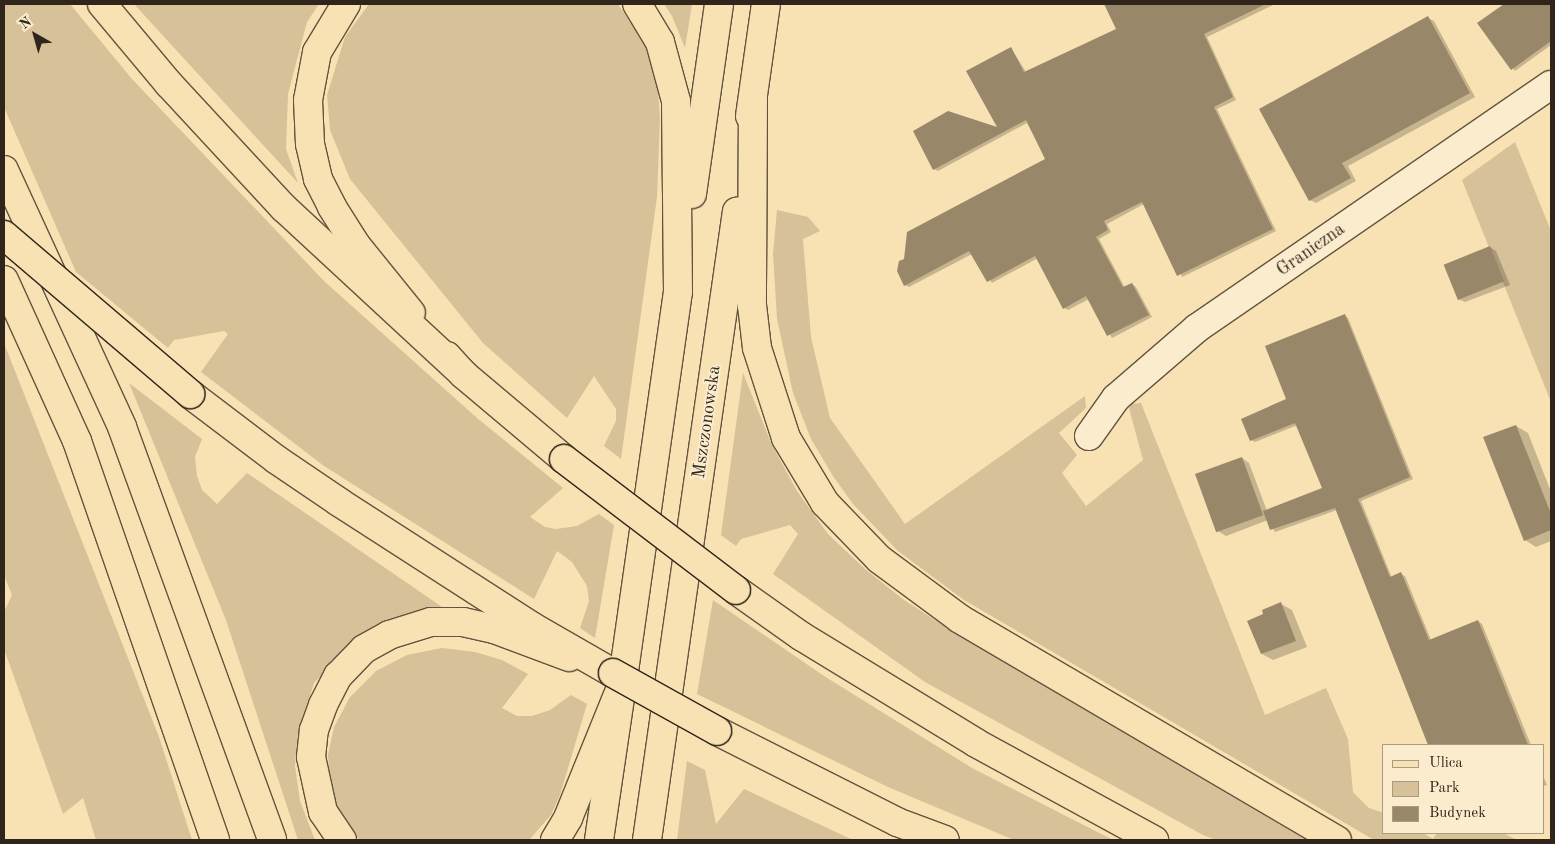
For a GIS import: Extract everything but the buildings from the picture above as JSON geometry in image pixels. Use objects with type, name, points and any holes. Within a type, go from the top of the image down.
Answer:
[{"type":"main road","points":[[102,4],[169,84],[284,208],[462,374],[564,459],[736,590],[809,641],[968,739],[1154,840]]},
{"type":"main road","points":[[346,4],[317,52],[308,100],[310,144],[318,179],[356,245],[462,374]]},
{"type":"main road","points":[[638,4],[660,42],[676,101],[678,292]]},
{"type":"main road","points":[[598,840],[617,679],[678,292],[720,4]]},
{"type":"main road","name":"Mszczonowska","points":[[648,840],[766,4]]},
{"type":"main road","points":[[753,98],[752,305],[757,348],[786,438],[825,503],[879,559],[960,619],[1337,840]]},
{"type":"main road","points":[[4,170],[122,427],[272,840]]},
{"type":"main road","points":[[4,235],[190,394],[277,460],[534,635],[897,822],[945,840]]},
{"type":"main road","points":[[4,280],[77,441],[215,840]]},
{"type":"main road","points":[[342,840],[323,812],[311,757],[320,713],[338,676],[364,650],[389,635],[431,622],[464,622],[534,635]]},
{"type":"main road","points":[[555,840],[568,818],[617,679]]},
{"type":"main road","points":[[897,822],[922,840]]},
{"type":"street","name":"Graniczna","points":[[1089,436],[1116,398],[1198,328],[1551,85]]},
{"type":"green space","points":[[4,4],[70,4],[132,79],[324,281],[477,418],[563,488],[530,517],[545,527],[556,529],[577,526],[599,514],[614,525],[595,638],[580,628],[589,601],[587,586],[572,562],[557,551],[534,599],[324,466],[201,372],[228,334],[224,331],[174,340],[168,348],[76,272],[4,107]]},
{"type":"green space","points":[[134,4],[319,4],[307,22],[288,94],[286,149],[298,183]]},
{"type":"green space","points":[[369,4],[618,4],[645,45],[657,80],[660,118],[657,197],[621,459],[604,446],[616,421],[616,409],[594,376],[567,418],[483,343],[350,179],[330,130],[327,95],[345,37]]},
{"type":"green space","points":[[664,4],[692,4],[685,48],[672,16]]},
{"type":"green space","points":[[1515,142],[1551,231],[1551,402],[1462,180]]},
{"type":"green space","points":[[777,210],[808,217],[820,231],[803,239],[811,337],[830,418],[905,524],[1085,396],[1086,408],[1059,433],[1077,455],[1062,473],[1086,506],[1143,460],[1129,408],[1131,404],[1141,403],[1265,715],[1326,688],[1348,739],[1353,792],[1369,808],[1382,812],[1382,834],[1425,834],[1433,839],[1436,834],[1505,834],[1517,840],[1374,840],[964,600],[898,551],[853,504],[833,476],[811,439],[793,393],[777,319],[773,254]]},
{"type":"green space","points":[[4,343],[159,737],[192,840],[96,840],[83,798],[63,814],[4,649],[4,612],[12,595],[4,575]]},
{"type":"green space","points":[[743,373],[772,445],[797,491],[828,534],[865,569],[904,600],[960,636],[1306,840],[1216,840],[1203,835],[925,682],[773,574],[798,534],[790,525],[741,539],[736,546],[721,535]]},
{"type":"green space","points":[[129,383],[202,439],[195,457],[197,476],[202,490],[217,504],[247,473],[445,609],[416,611],[357,638],[314,683],[298,733],[295,766],[300,801],[315,840],[298,840],[226,620]]},
{"type":"green space","points":[[713,600],[824,676],[972,768],[1113,840],[1014,840],[888,787],[697,694]]},
{"type":"green space","points":[[442,648],[475,652],[502,660],[528,674],[502,708],[517,716],[532,716],[550,710],[571,695],[587,704],[560,795],[551,815],[529,840],[359,840],[339,813],[330,785],[328,755],[334,727],[350,697],[376,671],[407,655]]},
{"type":"green space","points":[[687,761],[705,770],[716,824],[744,789],[853,840],[677,840]]}]
